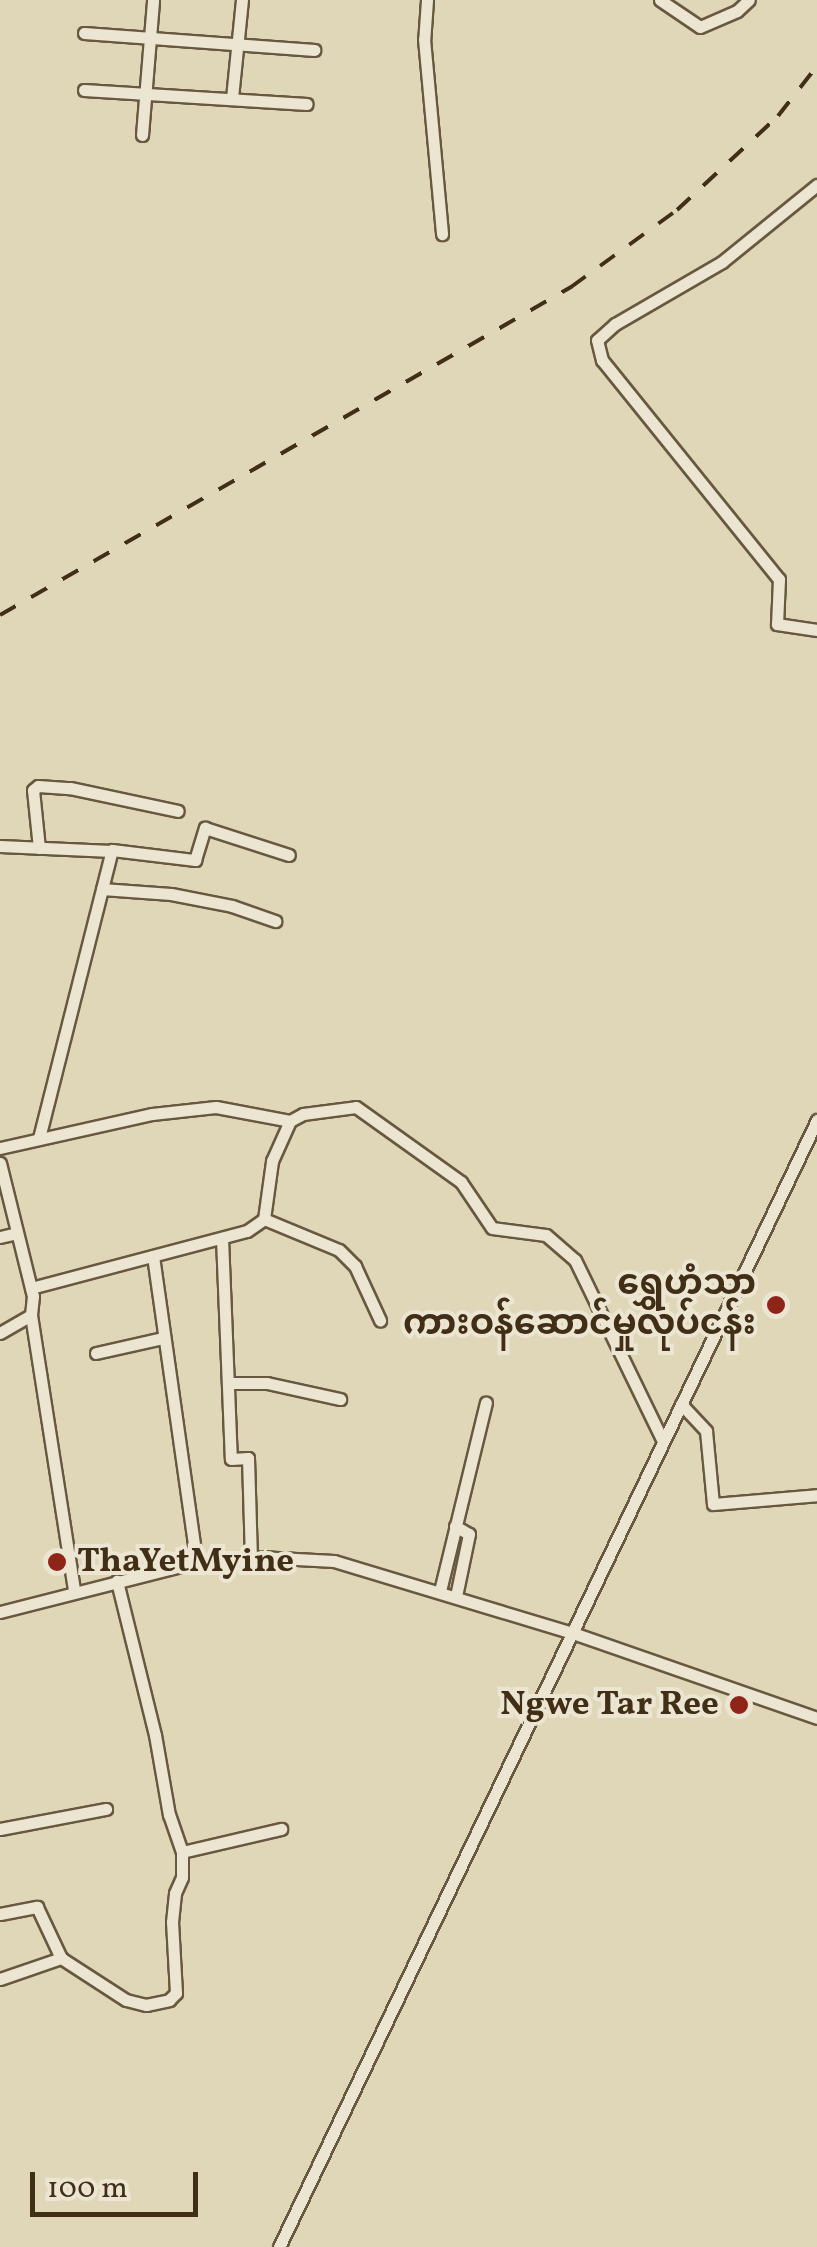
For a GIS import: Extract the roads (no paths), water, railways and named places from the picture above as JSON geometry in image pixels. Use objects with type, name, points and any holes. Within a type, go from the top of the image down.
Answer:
[{"type":"street","points":[[142,135],[152,0]]},
{"type":"street","points":[[232,98],[242,0]]},
{"type":"street","points":[[427,0],[424,39],[442,234]]},
{"type":"street","points":[[660,0],[700,26],[737,11],[748,0]]},
{"type":"street","points":[[84,33],[314,50]]},
{"type":"street","points":[[84,90],[307,104]]},
{"type":"street","points":[[817,185],[722,262],[615,324],[597,340],[602,360],[779,579],[777,624],[817,630]]},
{"type":"street","points":[[39,848],[34,790],[38,786],[70,788],[178,811]]},
{"type":"street","points":[[0,846],[195,860],[205,828],[290,855]]},
{"type":"street","points":[[39,1138],[112,852]]},
{"type":"street","points":[[102,889],[171,894],[232,906],[274,921]]},
{"type":"street","points":[[0,1148],[152,1114],[216,1107],[290,1121]]},
{"type":"street","points":[[31,1288],[247,1231],[264,1220],[272,1161],[290,1121],[303,1114],[356,1107],[461,1182],[492,1228],[546,1235],[574,1260],[663,1441]]},
{"type":"street","points":[[278,2247],[817,1120]]},
{"type":"street","points":[[0,1163],[31,1288],[31,1315],[74,1590]]},
{"type":"street","points":[[264,1220],[339,1250],[354,1266],[380,1320]]},
{"type":"street","points":[[0,1237],[18,1233]]},
{"type":"street","points":[[222,1238],[231,1459],[248,1458],[251,1558]]},
{"type":"street","points":[[153,1256],[197,1564]]},
{"type":"street","points":[[0,1334],[31,1315]]},
{"type":"street","points":[[96,1353],[163,1338]]},
{"type":"street","points":[[229,1383],[267,1384],[340,1399]]},
{"type":"street","points":[[440,1591],[486,1404]]},
{"type":"street","points":[[680,1404],[706,1431],[713,1504],[817,1495]]},
{"type":"street","points":[[455,1526],[469,1534],[456,1596]]},
{"type":"street","points":[[0,1612],[74,1590],[197,1564],[251,1558],[334,1561],[573,1633],[817,1718]]},
{"type":"street","points":[[0,1914],[37,1907],[61,1958],[126,2000],[146,2005],[169,2000],[176,1993],[172,1922],[175,1892],[182,1877],[182,1852],[169,1815],[155,1734],[117,1582]]},
{"type":"street","points":[[0,1829],[106,1809]]},
{"type":"street","points":[[182,1852],[281,1830]]},
{"type":"street","points":[[0,1979],[61,1958]]},
{"type":"railway","points":[[0,615],[571,287],[677,210],[778,116],[817,66]]},
{"type":"place","name":"ရွှေဟံသာ ကားဝန်ဆောင်မှုလုပ်ငန်း","points":[[776,1305]]},
{"type":"place","name":"ThaYetMyine","points":[[57,1562]]},
{"type":"place","name":"Ngwe Tar Ree","points":[[739,1705]]}]
